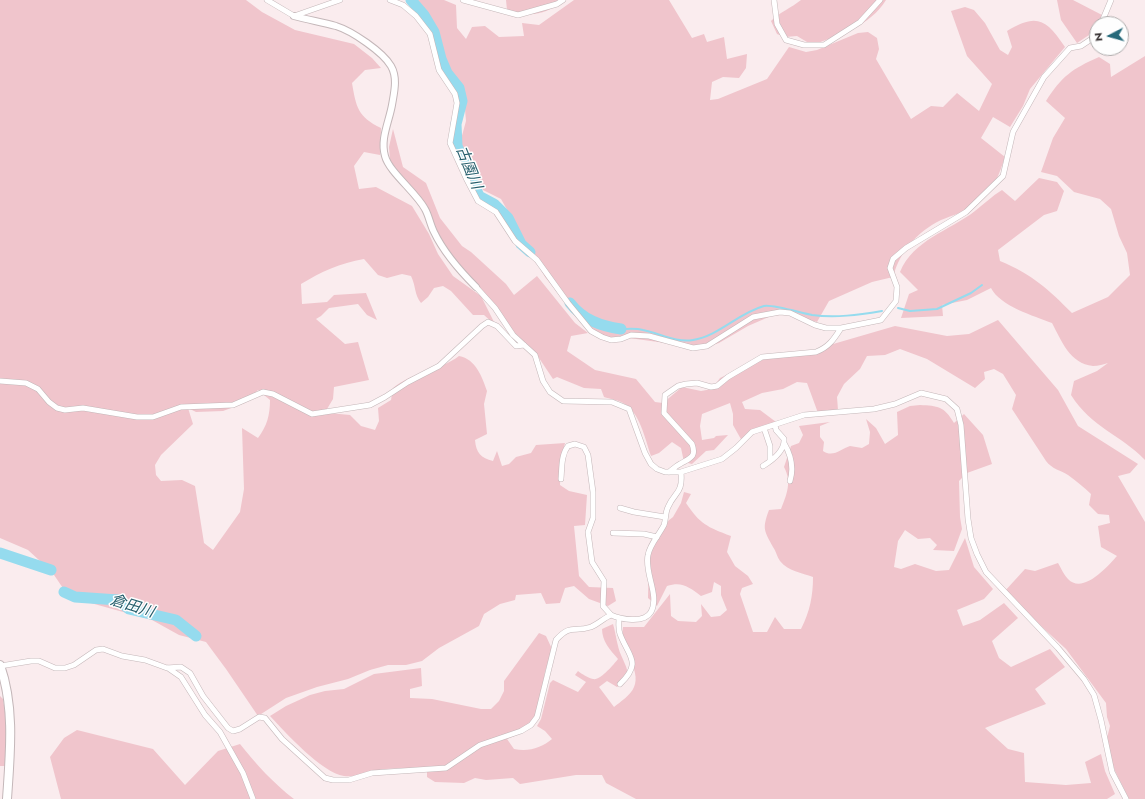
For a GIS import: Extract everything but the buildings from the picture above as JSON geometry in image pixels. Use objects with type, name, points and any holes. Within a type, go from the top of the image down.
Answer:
[{"type":"highway","points":[[0,666],[8,694],[10,713],[7,799]]},
{"type":"street","points":[[267,0],[294,16],[336,26],[357,37],[384,56],[392,67],[395,83],[384,141],[386,159],[426,210],[433,231],[444,251],[456,267],[495,308],[513,335],[534,356],[543,380],[550,392],[563,401],[612,402],[629,409],[645,453],[651,464],[657,470],[681,472],[722,459],[752,432],[804,416],[874,409],[895,404],[921,393],[946,399],[957,409],[963,442],[968,519],[971,538],[977,554],[986,572],[1058,648],[1084,679],[1094,696],[1107,741],[1107,756],[1112,772],[1126,799]]},
{"type":"street","points":[[294,16],[340,0]]},
{"type":"street","points":[[390,0],[403,5],[416,16],[430,34],[439,70],[455,94],[457,103],[450,143],[478,201],[496,212],[515,241],[537,260],[568,303],[591,331],[611,340],[622,339],[631,335],[649,336],[693,348],[707,346],[753,317],[780,312],[790,313],[815,325],[826,328],[841,328],[881,320],[896,301],[897,287],[890,268],[893,259],[906,248],[966,212],[1003,176],[1013,132],[1044,77],[1070,48],[1081,46],[1089,41]]},
{"type":"street","points":[[463,0],[518,15],[557,4],[563,0]]},
{"type":"street","points":[[774,0],[777,24],[786,40],[804,45],[824,45],[860,22],[880,0]]},
{"type":"street","points":[[1104,16],[1111,0]]},
{"type":"street","points":[[0,381],[26,383],[38,389],[56,408],[64,410],[83,408],[137,417],[153,417],[181,407],[233,405],[263,392],[273,394],[312,414],[370,405],[408,382],[439,366],[488,322],[497,326],[516,346],[524,345]]},
{"type":"street","points":[[669,472],[681,463],[689,461],[692,458],[694,450],[692,444],[664,413],[665,395],[678,386],[686,384],[697,383],[711,387],[717,386],[728,377],[762,357],[816,352],[824,349],[834,339],[841,328]]},
{"type":"street","points":[[775,425],[792,462],[790,481]]},
{"type":"street","points":[[764,428],[770,446],[770,461]]},
{"type":"street","points":[[763,466],[779,452],[784,443]]},
{"type":"street","points":[[562,479],[562,466],[565,449],[568,446],[575,444],[584,447],[588,455],[594,492],[593,518],[588,532],[592,562],[604,581],[604,606],[611,615],[618,618],[639,618],[646,617],[651,612],[652,589],[647,560],[648,552],[664,525],[668,507],[678,495],[682,482],[681,472]]},
{"type":"street","points":[[620,508],[665,517]]},
{"type":"street","points":[[613,533],[644,534],[656,537]]},
{"type":"street","points":[[168,668],[181,667],[190,673],[202,696],[228,728],[233,731],[240,729],[259,717],[265,718],[282,739],[318,773],[333,780],[349,780],[372,773],[446,768],[480,745],[521,731],[531,725],[537,717],[556,640],[563,632],[571,629],[590,627],[611,615]]},
{"type":"street","points":[[618,618],[619,632],[631,654],[632,667],[628,677],[620,684]]},
{"type":"street","points":[[0,666],[39,661],[55,668],[65,668],[74,665],[96,650],[103,650],[122,656],[145,660],[168,668],[181,677],[205,715],[220,732],[243,773],[253,799]]},
{"type":"shaded area","points":[[0,0],[246,0],[262,12],[295,30],[354,44],[372,58],[381,68],[365,70],[352,83],[359,110],[367,120],[381,128],[380,155],[364,152],[354,166],[359,189],[376,187],[412,206],[429,234],[438,254],[453,276],[481,296],[496,326],[484,315],[473,315],[451,291],[443,286],[434,288],[428,297],[421,303],[417,296],[411,276],[402,274],[387,278],[378,275],[364,259],[331,268],[301,284],[302,304],[327,302],[334,295],[366,293],[377,320],[367,315],[358,304],[329,308],[316,319],[345,344],[358,342],[369,380],[334,387],[333,399],[327,409],[329,413],[350,415],[361,426],[375,430],[379,421],[378,408],[391,400],[393,388],[409,378],[443,365],[459,356],[470,361],[478,369],[487,391],[484,404],[487,434],[475,440],[478,452],[485,458],[493,461],[497,451],[502,466],[509,464],[516,457],[531,453],[536,445],[565,443],[561,459],[560,485],[569,491],[587,495],[585,525],[574,526],[579,576],[589,587],[613,588],[616,601],[608,606],[589,599],[574,586],[565,588],[560,603],[546,604],[541,593],[516,595],[515,600],[500,604],[484,614],[479,626],[439,648],[422,661],[406,665],[388,665],[370,670],[348,679],[317,687],[286,698],[258,716],[206,642],[179,635],[152,620],[69,597],[52,572],[28,550],[0,538]],"holes":[[[258,390],[270,400],[267,420],[264,429],[258,438],[242,428],[244,489],[240,512],[213,550],[204,543],[195,486],[182,480],[161,481],[156,475],[155,465],[161,455],[193,424],[188,408],[196,412],[223,411],[245,403]]]},
{"type":"shaded area","points":[[408,0],[444,0],[456,5],[457,28],[466,39],[472,27],[485,26],[499,37],[524,36],[522,23],[539,25],[574,0],[669,0],[692,38],[704,34],[707,42],[724,37],[727,59],[747,54],[746,68],[739,78],[723,77],[712,82],[710,100],[718,99],[767,79],[789,47],[806,52],[817,50],[858,33],[868,32],[877,38],[879,49],[876,59],[911,119],[931,106],[943,107],[957,93],[979,111],[992,84],[967,56],[951,11],[965,7],[974,10],[985,23],[1000,50],[1008,55],[1012,47],[1007,31],[1026,22],[1034,21],[1046,25],[1052,30],[1065,47],[1030,89],[1023,106],[1010,127],[993,117],[981,138],[1005,157],[989,193],[976,205],[941,220],[917,236],[900,259],[893,277],[872,282],[829,301],[817,322],[788,314],[771,316],[748,326],[719,343],[702,348],[629,338],[615,339],[603,336],[577,317],[545,277],[501,199],[483,190],[470,171],[460,143],[466,121],[464,98],[442,67],[430,27],[420,12]]},
{"type":"shaded area","points":[[506,0],[564,0],[543,12],[537,14],[523,14],[507,10]]},
{"type":"shaded area","points":[[801,0],[886,0],[872,17],[863,23],[844,33],[812,45],[797,36],[785,37],[777,34],[771,21]]},
{"type":"shaded area","points":[[1057,0],[1073,0],[1102,15],[1089,16],[1089,35],[1077,43],[1061,20]]},
{"type":"shaded area","points":[[1145,56],[1145,460],[1136,451],[1097,423],[1079,406],[1071,395],[1074,381],[1097,371],[1108,363],[1093,366],[1078,361],[1067,350],[1052,323],[1018,310],[1002,300],[991,288],[967,300],[942,305],[943,316],[901,318],[909,294],[918,290],[900,272],[906,261],[923,244],[965,218],[998,192],[1002,190],[1015,201],[1039,178],[1057,182],[1064,191],[1057,211],[1044,215],[998,250],[1000,261],[1031,277],[1055,296],[1072,313],[1108,297],[1130,275],[1127,253],[1119,236],[1111,209],[1100,199],[1074,192],[1057,176],[1041,172],[1053,138],[1065,118],[1046,101],[1057,85],[1068,74],[1099,57],[1110,64],[1111,77]]},
{"type":"shaded area","points":[[393,129],[403,167],[426,183],[440,218],[462,246],[471,252],[506,284],[514,295],[537,276],[575,323],[588,333],[571,336],[567,351],[595,370],[636,379],[655,402],[663,403],[682,387],[701,391],[712,389],[720,378],[762,358],[810,354],[816,349],[895,326],[947,336],[969,334],[998,320],[1058,390],[1078,426],[1138,464],[1130,473],[1118,476],[1145,522],[1145,799],[1129,799],[1115,771],[1110,756],[1107,738],[1110,726],[1107,717],[1106,703],[1066,649],[1004,592],[1025,569],[1035,571],[1058,563],[1068,579],[1074,583],[1081,584],[1095,577],[1117,556],[1101,547],[1098,526],[1110,523],[1109,515],[1098,514],[1089,505],[1091,494],[1083,486],[1068,475],[1048,464],[1012,409],[1016,395],[1003,374],[994,369],[984,372],[985,379],[975,388],[927,359],[900,349],[885,355],[867,356],[860,369],[844,384],[837,397],[838,410],[818,413],[807,383],[797,382],[783,389],[762,393],[742,402],[745,409],[760,410],[776,422],[742,441],[733,425],[733,414],[730,403],[702,414],[700,426],[702,440],[714,438],[716,436],[728,435],[714,450],[706,451],[692,464],[684,462],[681,448],[672,442],[659,453],[651,456],[638,419],[629,407],[621,402],[604,397],[601,389],[584,388],[557,377],[553,379],[537,355],[514,332],[492,301],[452,260],[424,209],[390,160],[389,147]]},
{"type":"shaded area","points":[[910,406],[932,406],[944,410],[954,423],[964,414],[983,435],[992,464],[967,473],[959,481],[960,517],[962,529],[954,551],[933,550],[937,545],[930,538],[918,539],[905,530],[898,541],[894,567],[901,569],[915,564],[936,571],[949,570],[965,538],[974,567],[993,589],[984,599],[957,610],[963,626],[980,620],[1004,603],[1018,618],[992,641],[999,658],[1011,667],[1050,649],[1065,667],[1035,689],[1046,704],[985,728],[1008,749],[1024,753],[1025,782],[1066,785],[1091,783],[1085,762],[1101,754],[1105,771],[1115,794],[1107,799],[636,799],[606,783],[602,775],[576,775],[520,784],[513,778],[486,780],[475,778],[464,783],[435,782],[427,777],[427,769],[386,769],[354,776],[344,776],[325,768],[315,760],[304,751],[270,716],[286,706],[310,695],[325,691],[344,689],[374,674],[421,668],[422,686],[410,689],[410,698],[432,699],[481,709],[491,709],[499,701],[504,691],[504,681],[539,633],[546,636],[552,649],[545,672],[539,707],[532,721],[524,732],[507,739],[514,749],[519,750],[530,750],[544,745],[552,739],[545,731],[537,726],[541,719],[550,683],[553,680],[578,692],[586,682],[575,675],[578,671],[589,678],[596,679],[607,672],[618,659],[607,645],[603,637],[602,629],[613,624],[620,651],[628,673],[626,680],[617,687],[607,681],[599,687],[614,707],[630,693],[636,680],[633,666],[624,642],[623,627],[644,627],[670,594],[671,616],[678,621],[696,622],[702,616],[701,604],[711,617],[720,616],[727,610],[721,595],[721,586],[714,582],[712,592],[701,596],[685,586],[677,584],[667,586],[657,606],[648,598],[649,551],[659,528],[673,517],[681,503],[684,492],[691,494],[686,503],[700,520],[710,527],[731,536],[727,552],[735,566],[748,576],[753,584],[742,588],[740,594],[753,632],[767,632],[775,617],[784,629],[801,629],[807,616],[810,603],[813,577],[791,569],[780,561],[765,529],[765,521],[769,510],[781,509],[785,498],[788,488],[788,478],[784,467],[791,446],[799,443],[803,435],[799,426],[830,422],[820,426],[820,437],[824,442],[823,451],[830,454],[850,446],[862,448],[869,444],[870,432],[866,419],[876,428],[885,444],[898,435],[897,412]]},
{"type":"shaded area","points":[[0,696],[3,699],[8,731],[5,766],[0,766]]},
{"type":"shaded area","points":[[77,730],[153,749],[185,785],[218,751],[240,744],[279,787],[294,799],[61,799],[50,757],[64,738]]},
{"type":"waterway","name":"古園川","points":[[411,0],[424,15],[434,32],[441,59],[447,73],[459,88],[462,101],[456,124],[457,146],[479,196],[494,204],[508,218],[521,244],[530,252]]},
{"type":"waterway","points":[[898,308],[910,311],[937,309],[971,293],[982,285]]},
{"type":"waterway","name":"古園川","points":[[570,303],[587,318],[606,326],[621,329]]},
{"type":"waterway","points":[[621,329],[640,329],[674,339],[687,341],[702,338],[711,334],[755,309],[764,306],[773,306],[821,316],[847,316],[882,311]]},
{"type":"waterway","name":"倉田川","points":[[0,553],[51,570]]},
{"type":"waterway","name":"倉田川","points":[[64,592],[75,597],[118,600],[129,609],[176,620],[196,636]]}]
